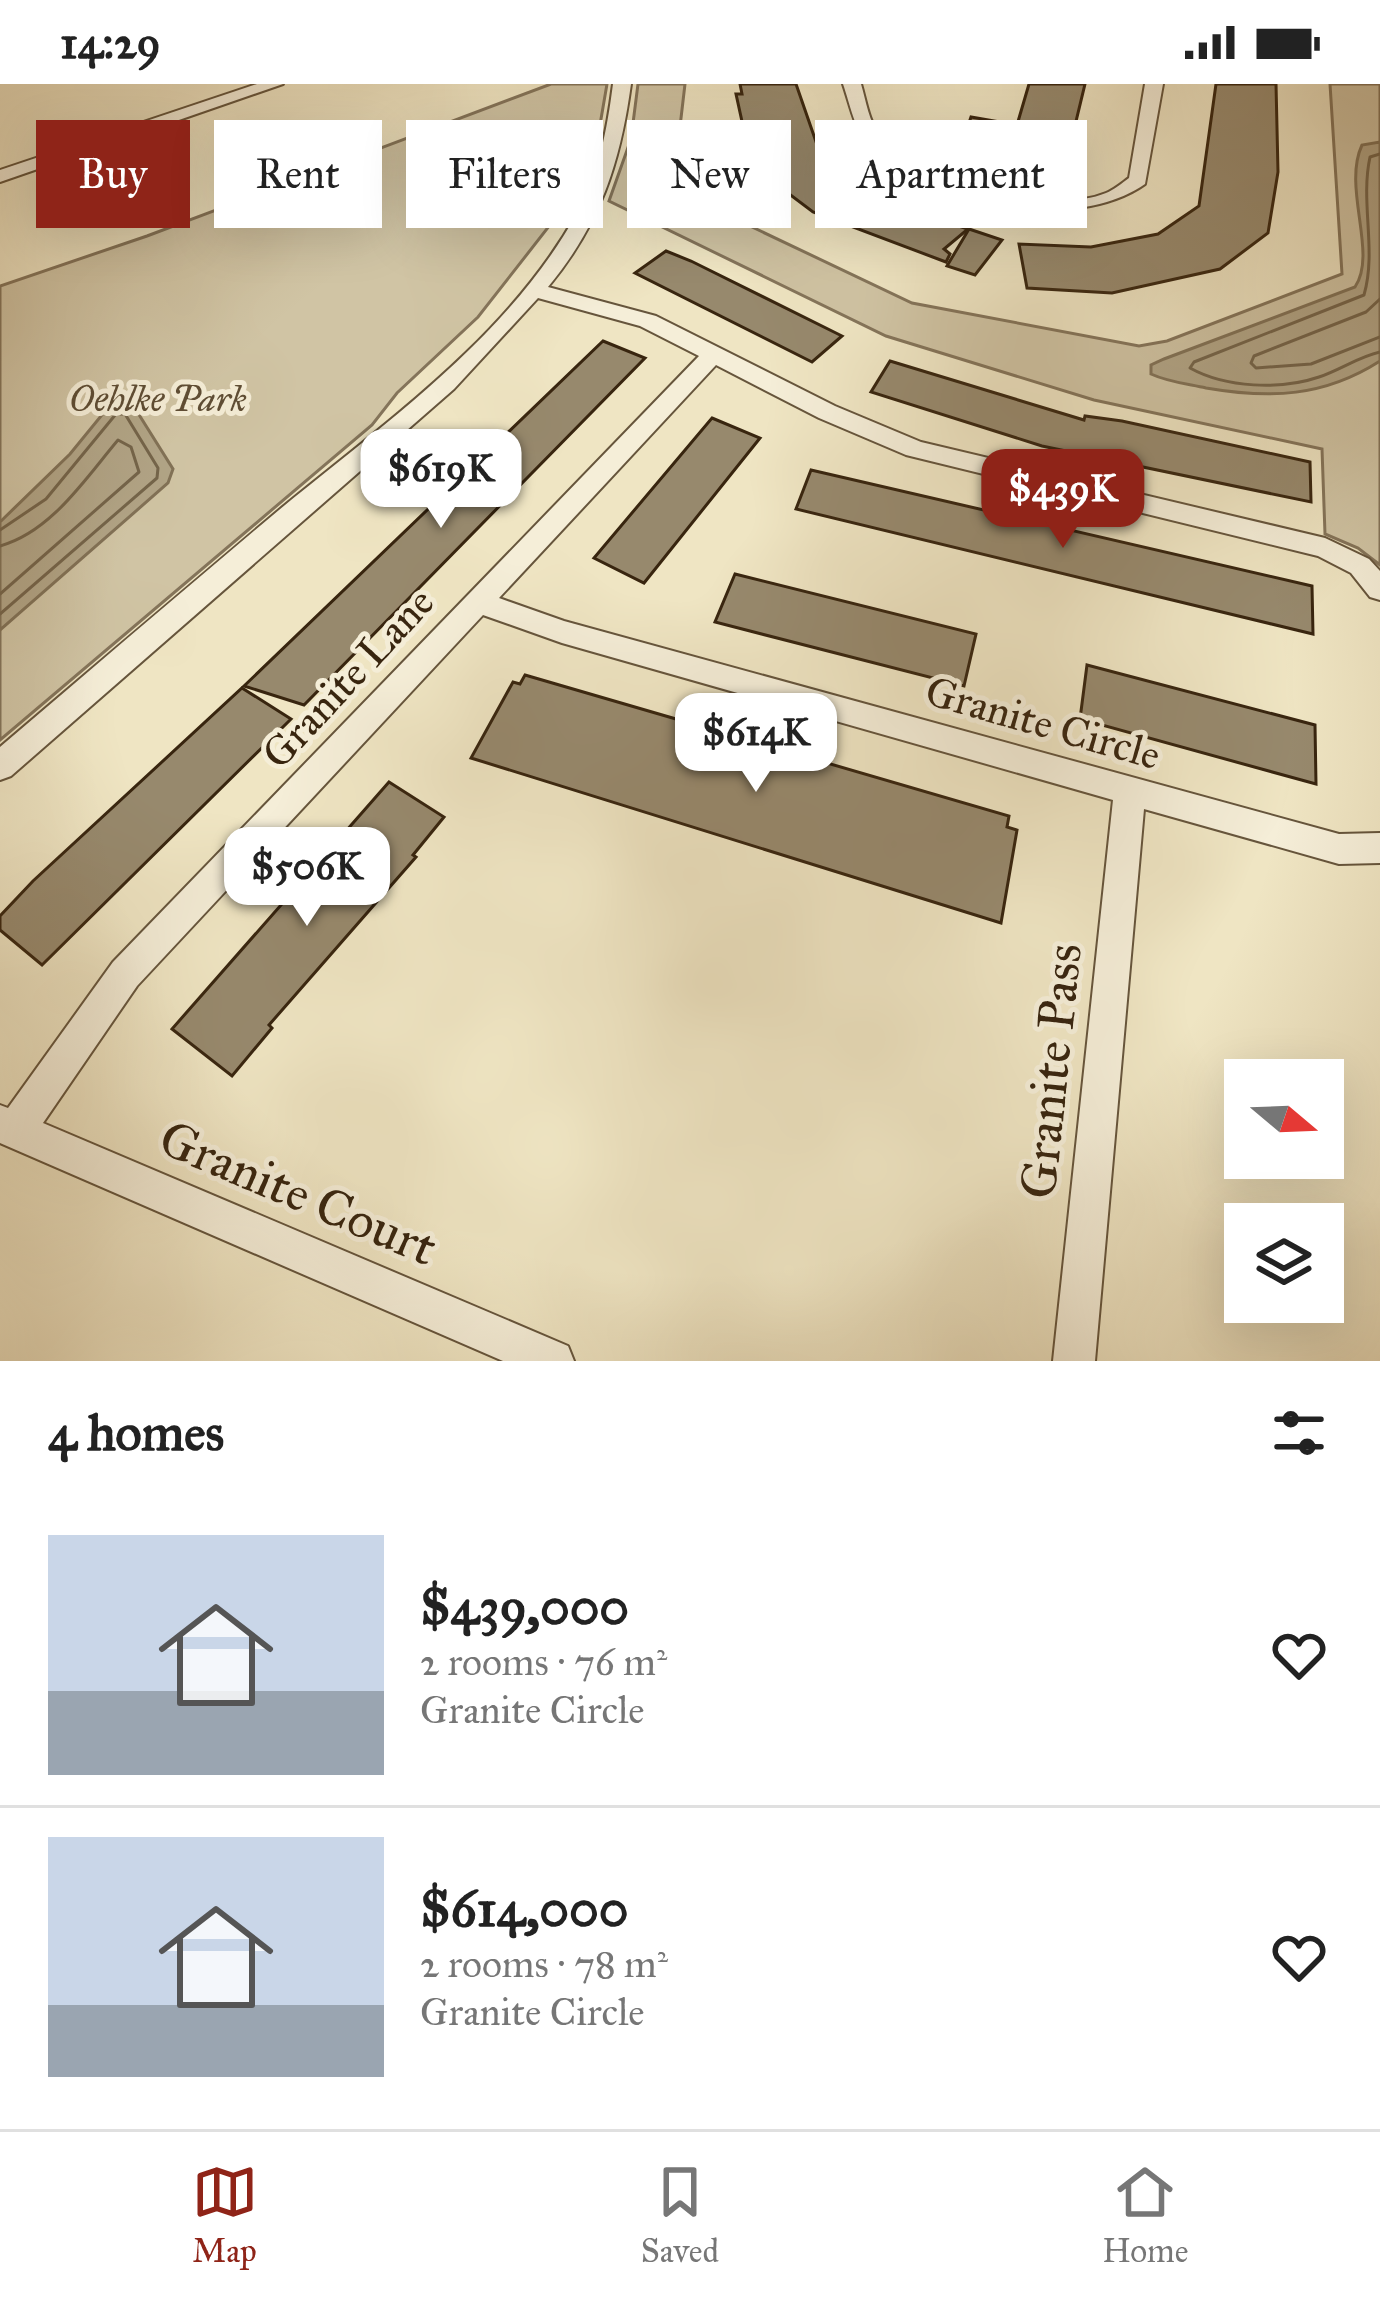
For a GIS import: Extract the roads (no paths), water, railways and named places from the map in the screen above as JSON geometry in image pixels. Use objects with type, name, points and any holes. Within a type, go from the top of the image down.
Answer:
[{"type":"street","points":[[0,176],[274,84]]},
{"type":"street","points":[[0,766],[434,392],[533,290],[576,229],[599,185],[617,133],[622,84]]},
{"type":"street","points":[[852,84],[868,132],[897,161],[992,198],[1051,209],[1097,204],[1134,185],[1141,169],[1154,84]]},
{"type":"street","points":[[533,290],[630,314],[902,444],[984,469],[1325,548],[1360,566],[1380,589]]},
{"type":"street","name":"Granite Lane","points":[[8,1127],[125,974],[714,354]]},
{"type":"street","name":"Granite Circle","points":[[478,602],[562,632],[1339,849],[1380,848]]},
{"type":"street","name":"Granite Pass","points":[[1074,1361],[1130,791]]},
{"type":"street","name":"Granite Court","points":[[8,1127],[553,1361]]},
{"type":"water","points":[[1380,142],[1380,361],[1338,382],[1274,394],[1206,388],[1151,374],[1151,365],[1164,359],[1355,287],[1363,257],[1357,162],[1362,145]]},
{"type":"water","points":[[119,394],[126,394],[173,469],[168,483],[0,630],[0,522],[70,454]]},
{"type":"park label","name":"Oehlke Park","points":[[158,399]]}]
